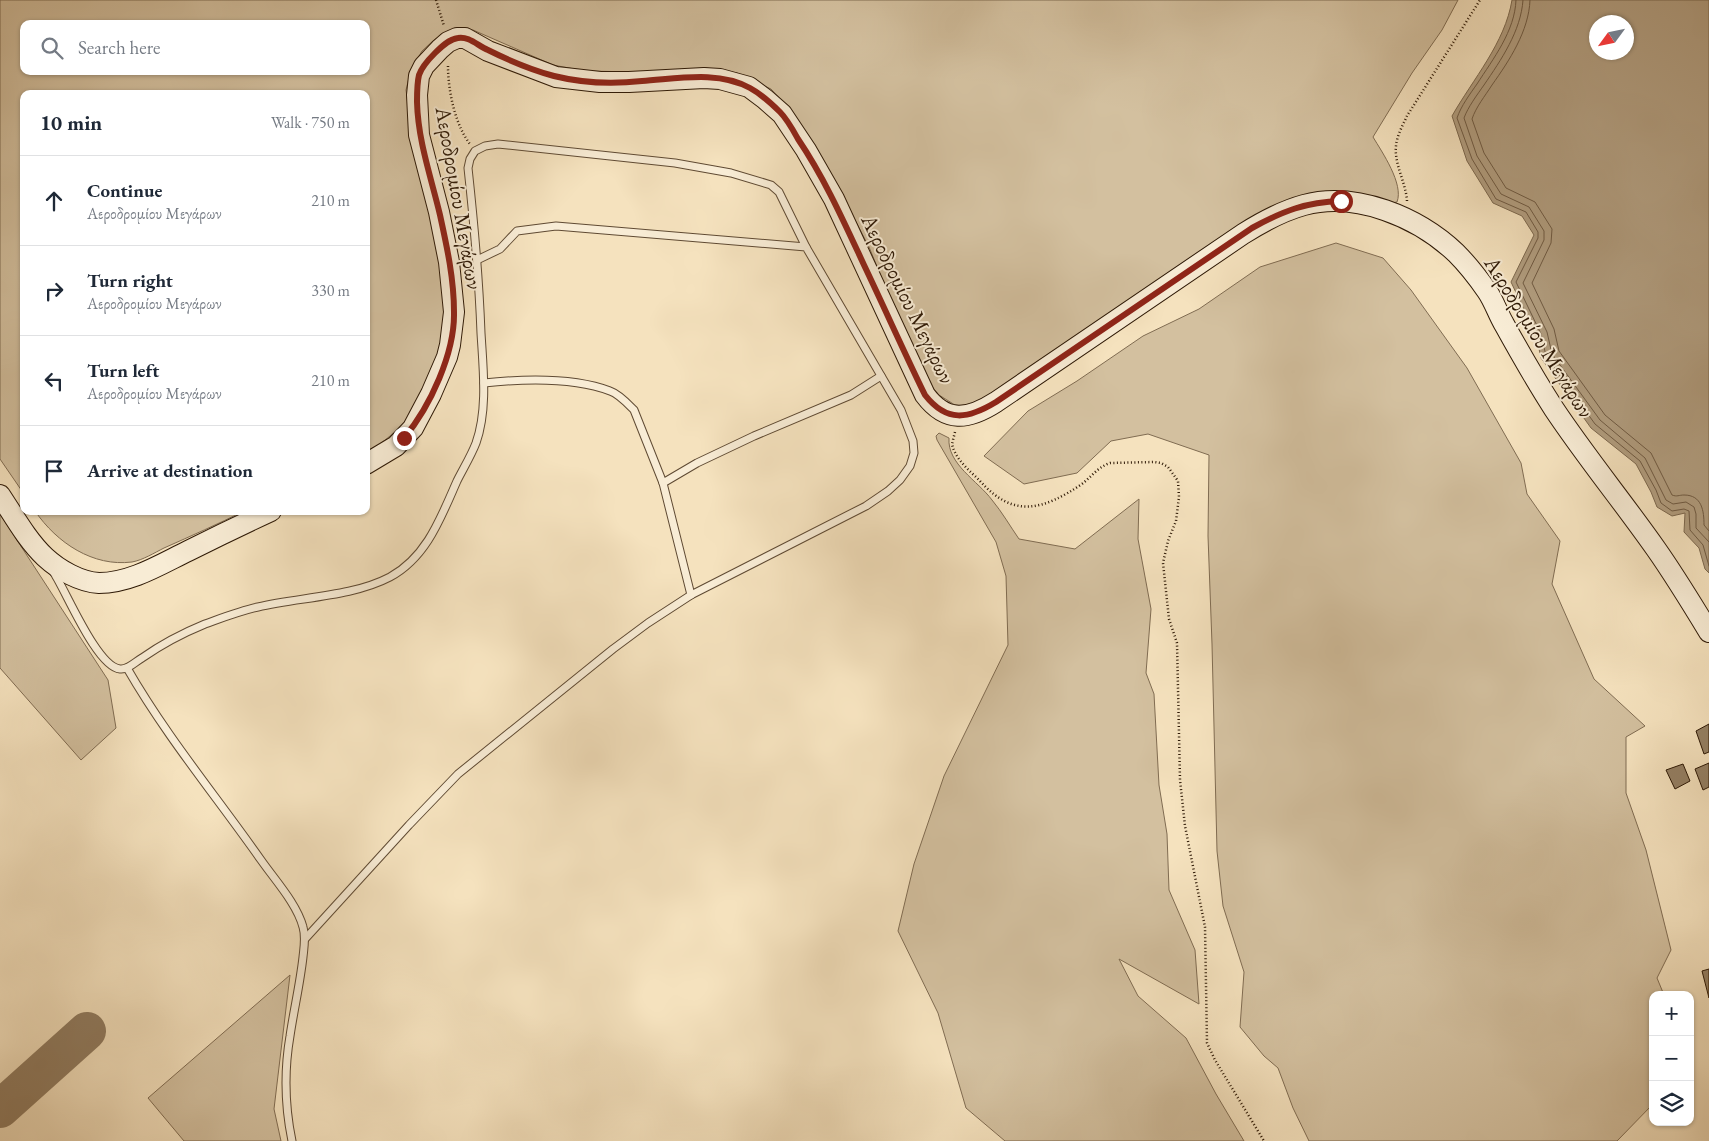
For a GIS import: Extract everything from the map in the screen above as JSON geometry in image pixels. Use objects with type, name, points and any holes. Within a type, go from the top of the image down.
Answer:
[{"type":"main road","name":"Αεροδρομίου Μεγάρων","points":[[370,462],[396,446],[412,428],[431,394],[444,365],[450,345],[454,312],[449,262],[439,212],[419,135],[417,95],[419,76],[424,66],[448,42],[457,38],[465,38],[488,50],[556,76],[591,81],[629,82],[704,78],[720,79],[749,87],[765,99],[782,114],[806,150],[834,199],[925,395],[938,410],[952,416],[984,410],[1243,234],[1286,210],[1305,204],[1341,201],[1382,208],[1440,240],[1457,254],[1488,292],[1525,361],[1555,410],[1658,551],[1709,632]]},
{"type":"main road","points":[[0,495],[38,550],[57,566],[85,581],[100,583],[120,581],[142,572],[263,515]]},
{"type":"lane","points":[[38,550],[60,582],[69,604],[86,633],[110,666],[119,669],[127,668],[156,647],[186,632],[222,618],[258,607],[374,584],[392,576],[415,558],[435,531],[476,442],[482,416],[484,384],[477,260],[468,168],[470,159],[475,151],[485,146],[498,144],[675,163],[731,173],[771,185],[779,192],[806,247],[901,410],[912,441],[914,453],[910,466],[888,492],[866,506],[691,595],[613,649],[458,774],[415,818],[305,939]]},
{"type":"lane","points":[[477,260],[500,249],[517,232],[556,226],[806,247]]},
{"type":"lane","points":[[664,483],[696,463],[850,395],[881,376]]},
{"type":"lane","points":[[484,384],[505,381],[569,382],[611,391],[634,410],[664,483],[691,595]]},
{"type":"lane","points":[[127,668],[155,714],[298,913],[305,939],[301,978],[289,1037],[286,1081],[287,1116],[292,1141]]},
{"type":"path","points":[[1408,221],[1406,190],[1396,147],[1399,133],[1407,116],[1480,0]]},
{"type":"path","points":[[460,126],[475,151]]},
{"type":"path","points":[[960,416],[952,444],[953,449],[984,486],[996,496],[1015,506],[1040,506],[1050,502],[1083,483],[1103,466],[1118,462],[1162,463],[1168,467],[1178,481],[1179,497],[1176,521],[1168,541],[1163,563],[1169,618],[1177,643],[1180,780],[1185,826],[1205,927],[1207,1043],[1215,1060],[1264,1141]]},
{"type":"shaded area","points":[[0,0],[1458,0],[1442,30],[1412,73],[1373,137],[1395,177],[1398,195],[1397,202],[1392,203],[1378,198],[1326,195],[995,395],[966,406],[955,405],[939,395],[929,383],[905,335],[869,247],[843,197],[793,113],[771,89],[737,73],[706,68],[638,72],[585,71],[553,65],[473,30],[448,31],[422,51],[411,70],[406,90],[411,126],[442,260],[446,294],[443,341],[429,385],[406,423],[370,451],[370,90],[20,90],[20,488],[0,459]]},
{"type":"shaded area","points":[[1336,243],[1383,258],[1411,290],[1467,368],[1521,463],[1527,494],[1560,541],[1552,584],[1594,679],[1645,726],[1626,737],[1626,793],[1646,850],[1671,950],[1657,978],[1662,991],[1649,991],[1649,1108],[1617,1141],[1309,1141],[1293,1108],[1278,1068],[1264,1056],[1240,1027],[1244,972],[1223,906],[1217,851],[1208,536],[1209,455],[1148,434],[1111,441],[1077,473],[1024,484],[984,456],[1028,411],[1077,381],[1143,336],[1199,309],[1260,267]]},
{"type":"shaded area","points":[[939,433],[949,438],[953,456],[958,464],[992,500],[1019,539],[1075,549],[1139,499],[1138,539],[1151,609],[1146,673],[1154,694],[1159,785],[1167,834],[1169,890],[1195,950],[1199,1004],[1119,959],[1138,996],[1186,1038],[1244,1141],[1005,1141],[966,1108],[938,1013],[898,931],[914,864],[944,776],[1008,645],[1006,576],[996,542],[937,440],[936,436]]},
{"type":"shaded area","points":[[0,514],[108,680],[116,728],[81,760],[0,668]]},
{"type":"shaded area","points":[[38,515],[235,515],[144,558],[132,562],[118,563],[103,561],[77,550],[65,543]]},
{"type":"shaded area","points":[[290,975],[274,1109],[281,1141],[184,1141],[148,1098]]},
{"type":"water","points":[[1512,0],[1709,0],[1709,573],[1705,569],[1699,548],[1684,532],[1685,513],[1672,516],[1657,507],[1636,464],[1591,428],[1541,358],[1536,335],[1511,282],[1534,235],[1522,216],[1493,203],[1467,161],[1452,116],[1503,31]]},
{"type":"building","points":[[1709,724],[1709,752],[1704,754],[1696,731]]},
{"type":"building","points":[[1709,763],[1709,787],[1703,790],[1695,769]]},
{"type":"building","points":[[1683,764],[1690,781],[1675,789],[1666,770]]},
{"type":"building","points":[[1709,969],[1709,998],[1702,971]]},
{"type":"taxiway","points":[[0,1109],[87,1031]]},
{"type":"route","points":[[404,438],[412,428],[441,373],[447,357],[454,322],[453,288],[449,262],[439,212],[419,135],[417,95],[419,76],[424,66],[440,48],[457,38],[465,38],[488,50],[542,72],[573,80],[629,82],[704,78],[720,79],[749,87],[765,99],[782,114],[806,150],[834,199],[925,395],[938,410],[952,416],[971,414],[984,410],[1252,228],[1270,218],[1305,204],[1341,201]]}]
